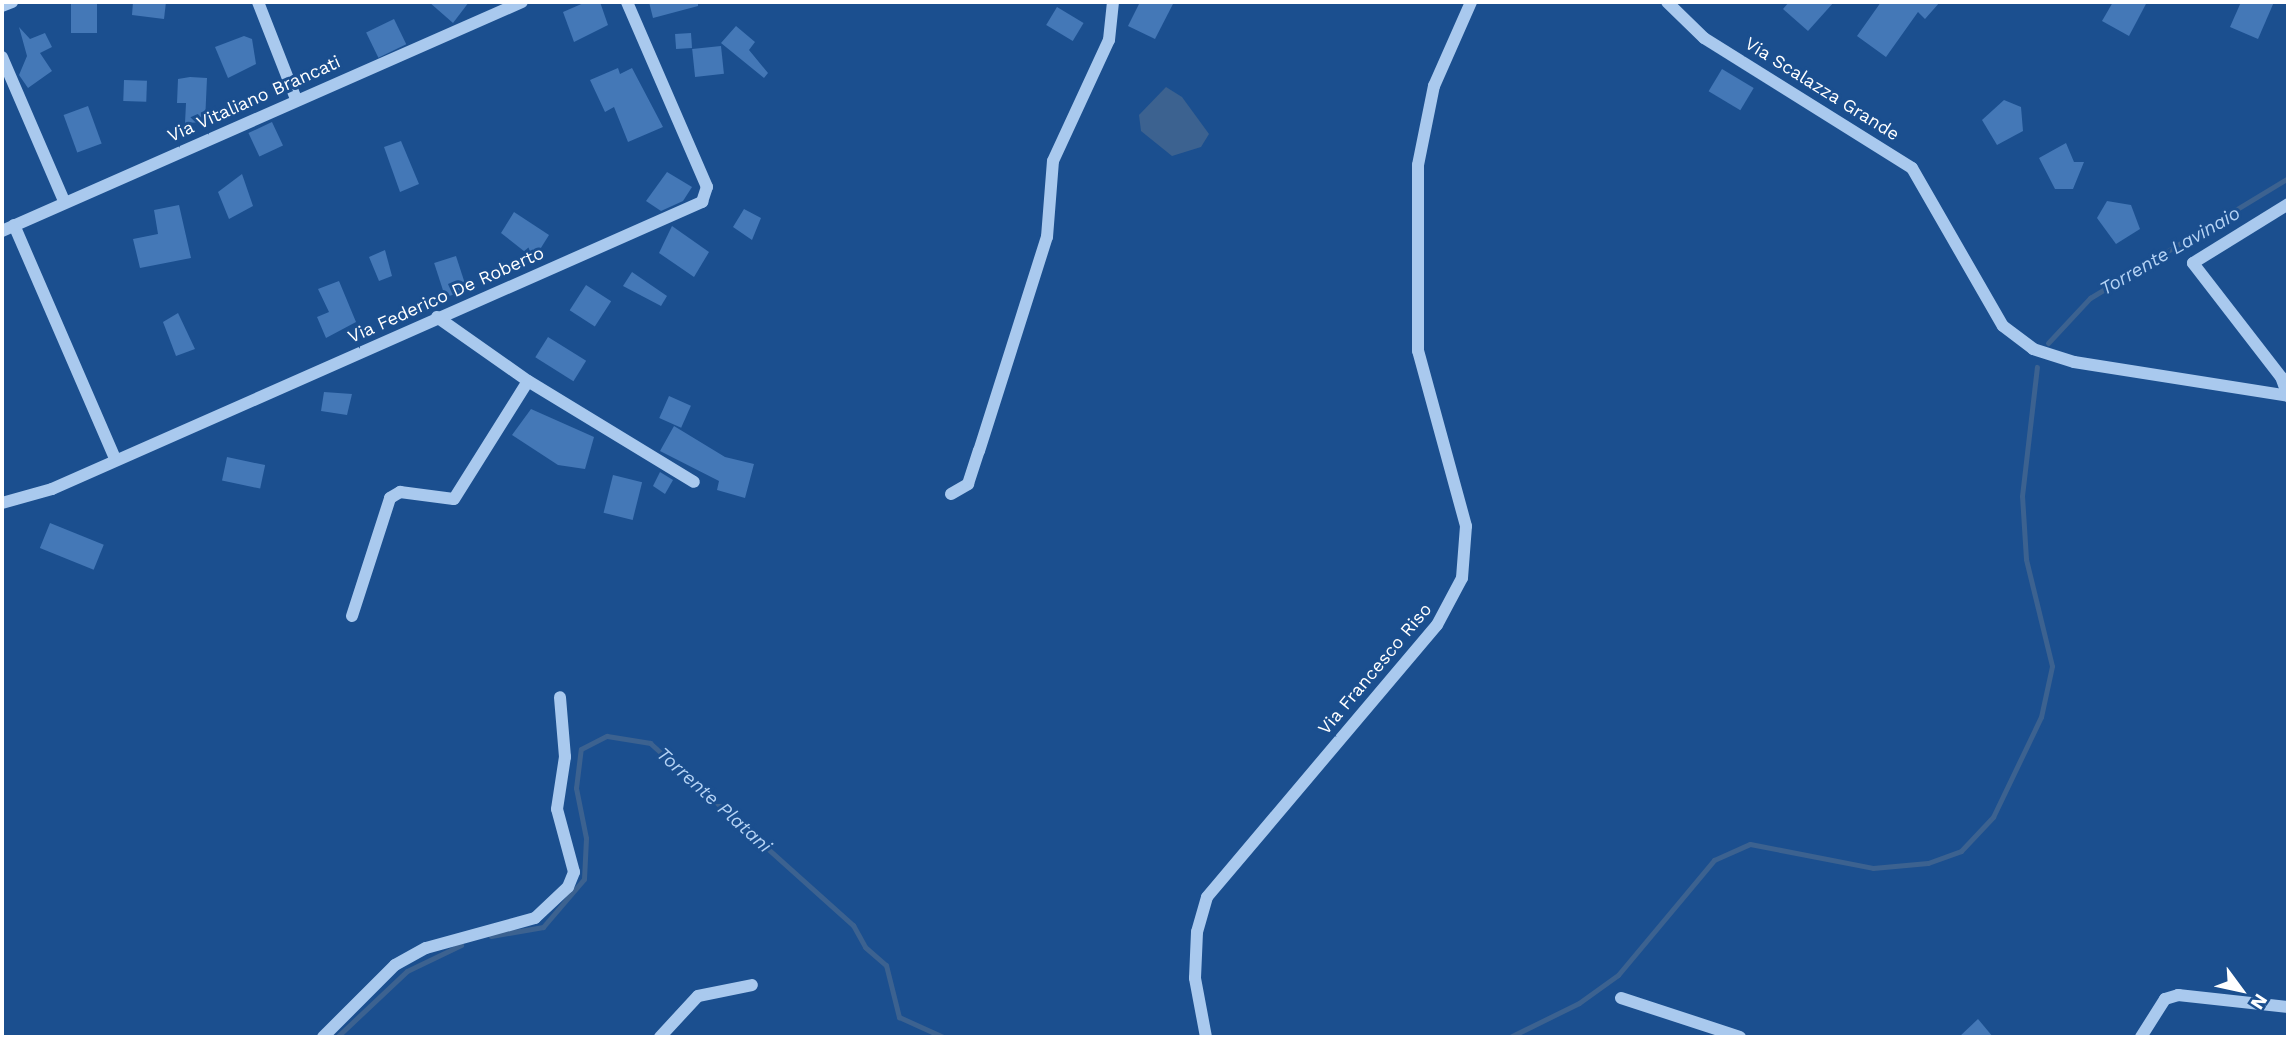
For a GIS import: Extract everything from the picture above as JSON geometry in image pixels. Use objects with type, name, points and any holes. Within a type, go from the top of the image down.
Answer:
[{"type":"street","points":[[2,6],[12,2]]},
{"type":"street","points":[[258,2],[296,99]]},
{"type":"street","name":"Via Vitaliano Brancati","points":[[2,231],[64,201],[522,2]]},
{"type":"street","name":"Via Federico De Roberto","points":[[2,503],[52,489],[116,458],[702,202],[707,187],[627,2]]},
{"type":"street","points":[[951,494],[968,484],[979,451],[1046,237],[1054,161],[1109,40],[1113,2]]},
{"type":"street","name":"Via Francesco Riso","points":[[1206,1037],[1195,978],[1197,932],[1207,897],[1437,625],[1462,578],[1466,526],[1418,351],[1418,165],[1434,86],[1471,2]]},
{"type":"street","name":"Via Scalazza Grande","points":[[1667,2],[1704,38],[1912,168],[2003,326],[2033,349],[2074,362],[2288,396]]},
{"type":"street","points":[[2,57],[64,201]]},
{"type":"street","points":[[2288,204],[2193,263],[2281,377],[2288,396]]},
{"type":"street","points":[[14,225],[116,458]]},
{"type":"street","points":[[438,317],[528,381],[695,482]]},
{"type":"street","points":[[352,616],[390,498],[400,492],[454,499],[528,381]]},
{"type":"street","points":[[323,1037],[395,965],[426,948],[535,918],[568,887],[571,854],[557,809],[565,757],[561,697]]},
{"type":"street","points":[[660,1037],[698,996],[752,985]]},
{"type":"street","points":[[2141,1037],[2165,999],[2178,995],[2288,1007]]},
{"type":"street","points":[[1621,998],[1740,1037]]},
{"type":"water","points":[[1166,87],[1182,97],[1209,134],[1201,147],[1172,156],[1141,131],[1139,115]]},
{"type":"building","points":[[71,2],[97,2],[97,33],[71,33]]},
{"type":"building","points":[[133,2],[166,2],[164,19],[132,15]]},
{"type":"building","points":[[429,2],[469,2],[453,23]]},
{"type":"building","points":[[586,2],[600,2],[608,25],[574,42],[563,12]]},
{"type":"building","points":[[649,2],[698,2],[698,6],[653,18]]},
{"type":"building","points":[[1140,2],[1174,2],[1155,39],[1128,26]]},
{"type":"building","points":[[1789,2],[1834,2],[1808,31],[1783,9]]},
{"type":"building","points":[[1881,2],[1940,2],[1925,19],[1918,12],[1886,57],[1857,36]]},
{"type":"building","points":[[2113,2],[2147,2],[2129,36],[2102,21]]},
{"type":"building","points":[[2241,2],[2274,2],[2258,39],[2230,27]]},
{"type":"building","points":[[1057,7],[1084,23],[1073,41],[1046,25]]},
{"type":"building","points":[[394,19],[406,44],[378,58],[366,33]]},
{"type":"building","points":[[736,26],[755,42],[749,50],[768,73],[764,78],[721,43]]},
{"type":"building","points":[[19,27],[30,39],[45,33],[52,47],[40,53],[52,71],[28,88],[19,75],[27,56]]},
{"type":"building","points":[[691,33],[692,48],[676,49],[675,34]]},
{"type":"building","points":[[244,36],[252,39],[256,64],[228,78],[215,47]]},
{"type":"building","points":[[721,46],[724,74],[695,77],[692,49]]},
{"type":"building","points":[[618,68],[620,74],[632,68],[663,127],[628,142],[614,107],[605,112],[590,80]]},
{"type":"building","points":[[1722,69],[1754,88],[1740,110],[1709,91]]},
{"type":"building","points":[[207,78],[205,122],[185,123],[186,103],[177,103],[178,79]]},
{"type":"building","points":[[124,80],[147,81],[146,102],[123,101]]},
{"type":"building","points":[[2004,100],[2021,107],[2023,131],[1997,145],[1982,120]]},
{"type":"building","points":[[88,106],[102,144],[77,152],[64,115]]},
{"type":"building","points":[[272,122],[283,146],[259,157],[248,133]]},
{"type":"building","points":[[401,141],[419,184],[400,192],[384,147]]},
{"type":"building","points":[[2066,143],[2074,162],[2084,162],[2073,189],[2055,189],[2039,158]]},
{"type":"building","points":[[667,172],[692,187],[683,201],[661,211],[646,201]]},
{"type":"building","points":[[242,174],[253,206],[229,219],[218,192]]},
{"type":"building","points":[[2107,201],[2131,205],[2140,229],[2116,244],[2097,218]]},
{"type":"building","points":[[179,205],[191,258],[140,268],[133,239],[158,234],[154,210]]},
{"type":"building","points":[[744,209],[761,218],[752,240],[733,227]]},
{"type":"building","points":[[514,212],[549,235],[534,259],[501,233]]},
{"type":"building","points":[[672,226],[709,252],[694,277],[659,253]]},
{"type":"building","points":[[385,250],[392,276],[379,281],[369,257]]},
{"type":"building","points":[[456,256],[467,290],[445,297],[434,263]]},
{"type":"building","points":[[632,272],[667,296],[661,306],[623,286]]},
{"type":"building","points":[[339,281],[356,322],[326,338],[317,317],[329,312],[318,289]]},
{"type":"building","points":[[586,285],[611,301],[595,326],[570,310]]},
{"type":"building","points":[[178,313],[195,349],[176,356],[163,322]]},
{"type":"building","points":[[548,337],[586,361],[573,381],[535,357]]},
{"type":"building","points":[[324,392],[352,394],[347,415],[321,411]]},
{"type":"building","points":[[669,396],[691,406],[681,428],[659,418]]},
{"type":"building","points":[[531,409],[594,437],[585,469],[558,465],[512,435]]},
{"type":"building","points":[[674,426],[725,457],[754,464],[745,498],[717,490],[719,481],[660,451]]},
{"type":"building","points":[[227,457],[265,465],[260,489],[222,480]]},
{"type":"building","points":[[660,472],[673,480],[665,494],[653,486]]},
{"type":"building","points":[[613,475],[642,482],[633,520],[604,513]]},
{"type":"building","points":[[50,523],[104,545],[94,570],[40,548]]},
{"type":"building","points":[[1978,1019],[1993,1037],[1959,1037]]},
{"type":"waterway","name":"Torrente Lavinaio","points":[[2048,343],[2090,298],[2288,178]]},
{"type":"waterway","name":"Torrente Platani","points":[[1510,1037],[1579,1003],[1618,975],[1714,860],[1750,844],[1873,868],[1928,863],[1961,851],[1993,817],[2041,717],[2052,666],[2026,559],[2022,496],[2037,367]]},
{"type":"waterway","name":"Torrente Platani","points":[[491,936],[543,927],[584,879],[586,838],[576,788],[581,749],[607,736],[650,743],[853,925],[865,947],[886,965],[899,1017],[943,1037]]},
{"type":"waterway","name":"Torrente Platani","points":[[337,1037],[407,971],[461,945]]}]
